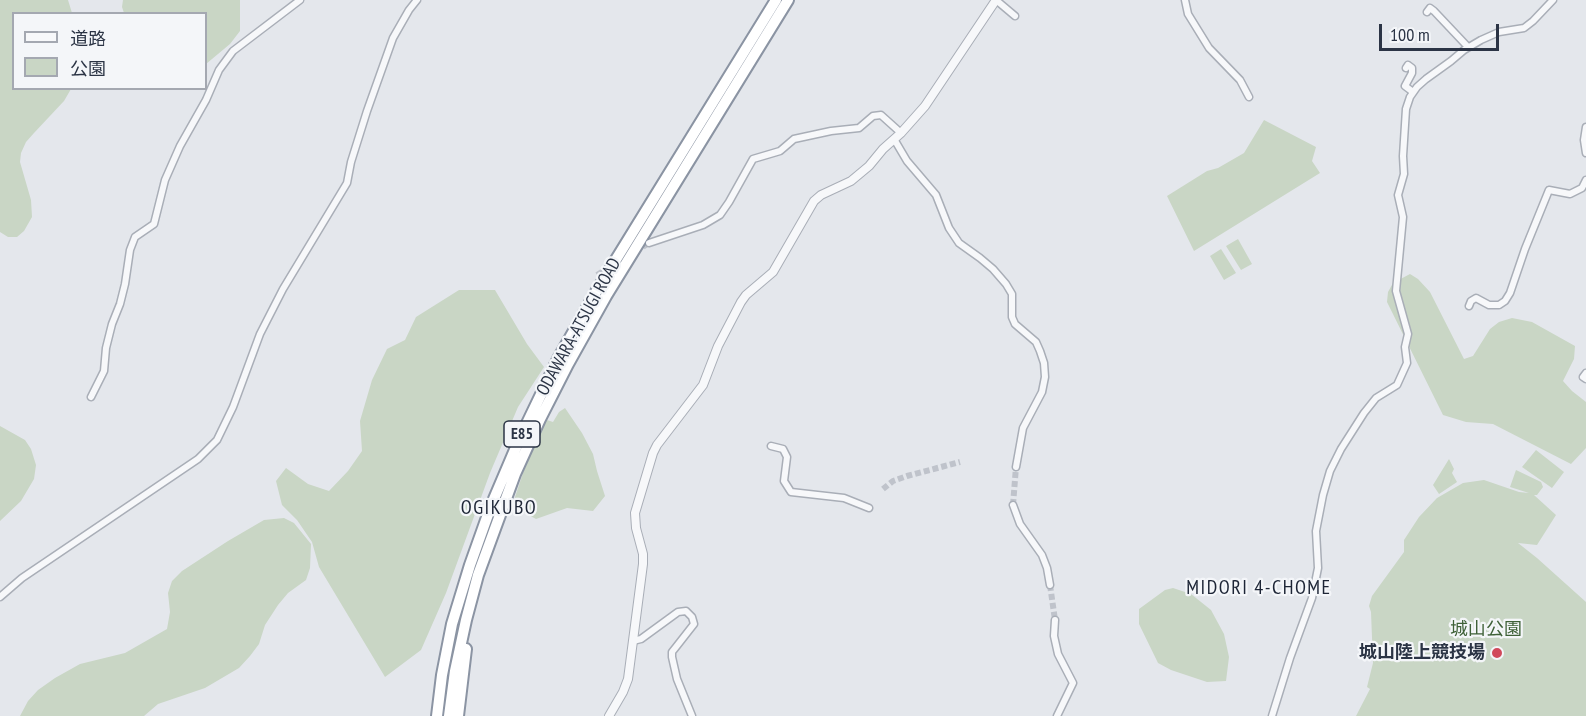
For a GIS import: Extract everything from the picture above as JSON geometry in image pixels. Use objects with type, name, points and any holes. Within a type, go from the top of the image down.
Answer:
[{"type":"highway","name":"ODAWARA-ATSUGI ROAD","points":[[449,716],[457,661],[478,575],[515,474],[549,401],[606,296],[671,179],[777,0]]},
{"type":"highway","name":"ODAWARA-ATSUGI ROAD","points":[[437,716],[452,624],[470,565],[491,506],[520,438],[558,359],[596,292],[788,0]]},
{"type":"highway","points":[[458,716],[478,575]]},
{"type":"street","points":[[91,397],[104,371],[106,348],[126,284],[130,250],[135,237],[154,224],[165,180],[174,156],[206,100],[219,70],[233,51],[300,0]]},
{"type":"street","points":[[0,597],[22,578],[198,459],[217,440],[233,407],[260,334],[347,183],[367,111],[393,38],[417,0]]},
{"type":"street","points":[[609,716],[626,685],[644,564],[635,513],[657,445],[703,384],[718,346],[741,302],[753,288],[773,272],[814,201],[821,195],[851,181],[898,136],[925,106],[996,0],[1015,16]]},
{"type":"street","points":[[1185,0],[1188,14],[1209,48],[1240,80],[1249,97]]},
{"type":"street","points":[[1272,716],[1312,598],[1318,568],[1316,531],[1330,471],[1364,413],[1376,398],[1397,385],[1407,363],[1405,347],[1408,334],[1396,291],[1403,217],[1398,195],[1404,174],[1406,109],[1410,97],[1425,79],[1452,62],[1468,47],[1499,32],[1524,28],[1553,0]]},
{"type":"street","points":[[1427,12],[1430,8],[1434,11],[1468,47]]},
{"type":"street","points":[[1406,68],[1408,65],[1412,68],[1412,73],[1405,86],[1413,92]]},
{"type":"street","points":[[649,243],[703,225],[720,216],[753,159],[780,151],[794,139],[858,128],[873,116],[881,115],[898,136],[907,161],[936,195],[949,228],[959,243],[993,269],[1012,294],[1012,317],[1015,324],[1036,342],[1040,351],[1045,377],[1042,392],[1023,428],[1016,467]]},
{"type":"street","points":[[1586,127],[1584,140],[1586,153]]},
{"type":"street","points":[[1469,306],[1476,298],[1489,305],[1498,305],[1504,301],[1510,293],[1549,190],[1570,194],[1582,188],[1586,180]]},
{"type":"street","points":[[1586,373],[1583,377],[1586,379]]},
{"type":"street","points":[[771,446],[783,449],[787,457],[784,481],[791,492],[844,498],[869,508]]},
{"type":"street","points":[[1013,506],[1020,524],[1042,555],[1050,585]]},
{"type":"street","points":[[633,641],[641,639],[678,612],[686,612],[692,617],[694,624],[672,652],[677,678],[692,716]]},
{"type":"street","points":[[1055,620],[1054,636],[1058,654],[1073,683],[1057,716]]},
{"type":"green space","points":[[0,0],[68,0],[72,12],[12,12],[12,90],[70,90],[64,101],[26,142],[21,153],[20,162],[31,200],[32,217],[24,231],[17,237],[8,237],[0,232]]},
{"type":"green space","points":[[123,0],[240,0],[240,31],[230,44],[207,63],[207,12],[124,12]]},
{"type":"green space","points":[[1264,120],[1316,147],[1312,161],[1320,173],[1194,251],[1167,196],[1207,171],[1218,168],[1244,153]]},
{"type":"green space","points":[[1238,239],[1252,264],[1241,270],[1226,246]]},
{"type":"green space","points":[[1221,249],[1236,273],[1224,280],[1210,256]]},
{"type":"green space","points":[[1410,274],[1430,292],[1464,359],[1473,356],[1490,329],[1499,322],[1512,318],[1532,322],[1575,346],[1574,359],[1563,381],[1586,402],[1586,448],[1571,464],[1493,424],[1466,422],[1443,415],[1387,302],[1388,292],[1393,283]]},
{"type":"green space","points":[[459,290],[495,290],[527,344],[544,367],[518,407],[490,473],[446,593],[421,650],[385,677],[319,567],[312,542],[297,520],[282,505],[276,481],[286,468],[308,484],[329,491],[348,471],[362,451],[360,421],[372,380],[387,349],[405,340],[416,317]]},
{"type":"green space","points":[[565,408],[593,454],[605,496],[593,511],[567,508],[536,519],[512,506],[543,425],[547,420],[553,422],[559,412]]},
{"type":"green space","points":[[0,426],[25,440],[31,449],[36,465],[34,479],[21,501],[0,521]]},
{"type":"green space","points":[[1536,450],[1564,472],[1552,488],[1522,467]]},
{"type":"green space","points":[[1449,459],[1457,482],[1439,494],[1433,485]]},
{"type":"green space","name":"城山陸上競技場","points":[[1516,470],[1541,482],[1543,487],[1537,495],[1534,495],[1556,515],[1537,545],[1518,543],[1586,602],[1586,716],[1356,716],[1370,689],[1367,687],[1373,663],[1369,606],[1372,596],[1404,552],[1404,540],[1419,517],[1437,498],[1463,483],[1484,480],[1519,492],[1529,493],[1510,487]]},
{"type":"green space","points":[[284,518],[294,523],[311,544],[310,568],[306,580],[288,593],[278,605],[265,625],[259,644],[239,668],[205,688],[158,704],[144,716],[20,716],[28,701],[38,690],[55,678],[80,664],[125,653],[167,629],[170,612],[168,593],[172,581],[182,571],[264,520]]},
{"type":"green space","points":[[1173,588],[1191,594],[1211,610],[1224,634],[1229,657],[1226,681],[1207,682],[1171,670],[1158,663],[1139,624],[1139,609],[1165,590]]},
{"type":"tunnel","points":[[597,275],[649,243]]},
{"type":"tunnel","points":[[883,489],[893,481],[907,476],[960,462]]},
{"type":"tunnel","points":[[1013,505],[1016,467]]},
{"type":"tunnel","points":[[1050,585],[1055,620]]},
{"type":"place","name":"城山陸上競技場","points":[[1497,653]]},
{"type":"district","name":"OGIKUBO","points":[[499,508]]},
{"type":"district","name":"MIDORI 4-CHOME","points":[[1259,588]]},
{"type":"park label","name":"城山公園","points":[[1486,630]]}]
